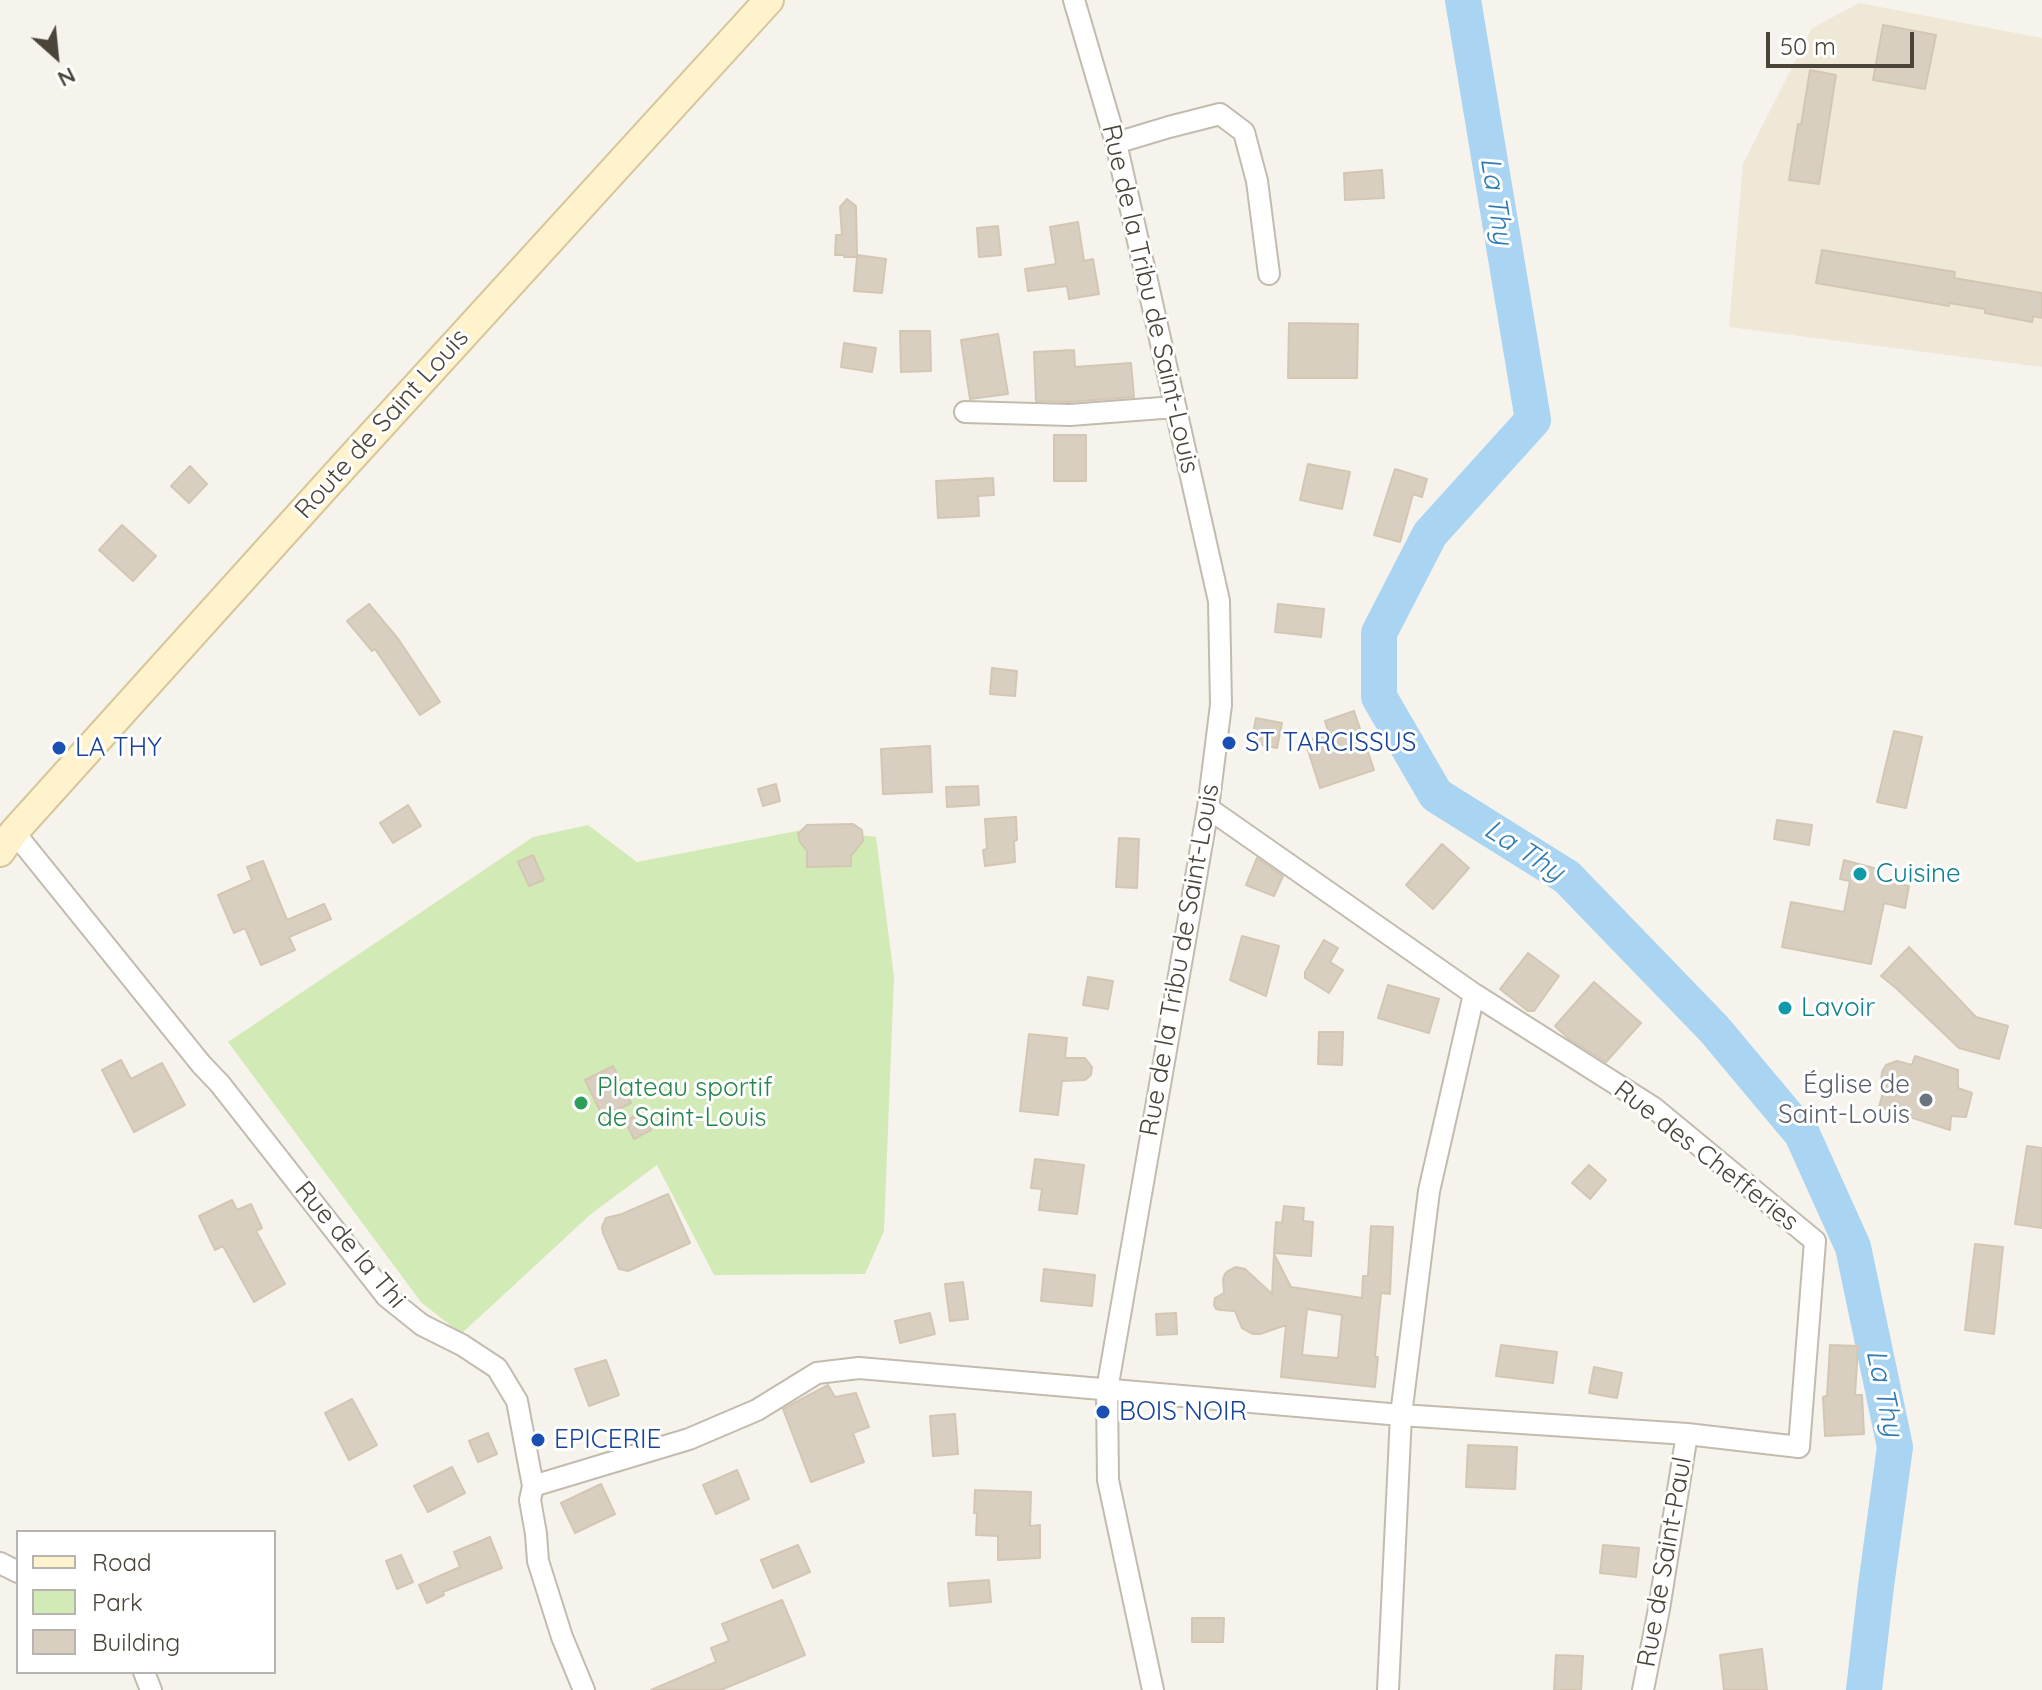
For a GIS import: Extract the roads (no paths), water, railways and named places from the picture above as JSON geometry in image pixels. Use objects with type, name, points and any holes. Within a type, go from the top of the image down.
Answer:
[{"type":"main road","name":"Route de Saint Louis","points":[[7,842],[343,467],[769,0]]},
{"type":"street","name":"Rue de la Tribu de Saint-Louis","points":[[1074,0],[1116,143],[1219,601],[1221,705],[1208,808],[1107,1390],[1108,1480],[1153,1690]]},
{"type":"street","points":[[1116,143],[1220,114],[1244,132],[1257,181],[1269,274]]},
{"type":"street","points":[[965,412],[1070,415],[1175,407]]},
{"type":"street","name":"Rue des Chefferies","points":[[533,1486],[689,1439],[757,1410],[817,1373],[859,1368],[1401,1415],[1687,1434],[1799,1447],[1815,1241],[1654,1108],[1474,994],[1208,808]]},
{"type":"street","name":"Rue de la Thi","points":[[7,842],[220,1084],[387,1297],[422,1325],[462,1345],[497,1368],[517,1401],[533,1486],[530,1500],[538,1561],[562,1637],[584,1690]]},
{"type":"street","points":[[1388,1690],[1401,1415],[1429,1191],[1474,994]]},
{"type":"street","name":"Rue de Saint-Paul","points":[[1643,1690],[1687,1434]]},
{"type":"waterway","name":"La Thy","points":[[1463,0],[1533,420],[1430,534],[1379,633],[1379,697],[1436,795],[1567,877],[1714,1029],[1802,1134],[1853,1247],[1895,1447],[1864,1690]]},
{"type":"place","name":"ST TARCISSUS","points":[[1229,743]]},
{"type":"place","name":"LA THY","points":[[59,748]]},
{"type":"place","name":"Cuisine","points":[[1860,874]]},
{"type":"place","name":"Lavoir","points":[[1785,1008]]},
{"type":"place","name":"Église de Saint-Louis","points":[[1926,1100]]},
{"type":"place","name":"Plateau sportif de Saint-Louis","points":[[581,1103]]},
{"type":"place","name":"BOIS NOIR","points":[[1103,1412]]},
{"type":"place","name":"EPICERIE","points":[[538,1440]]}]
